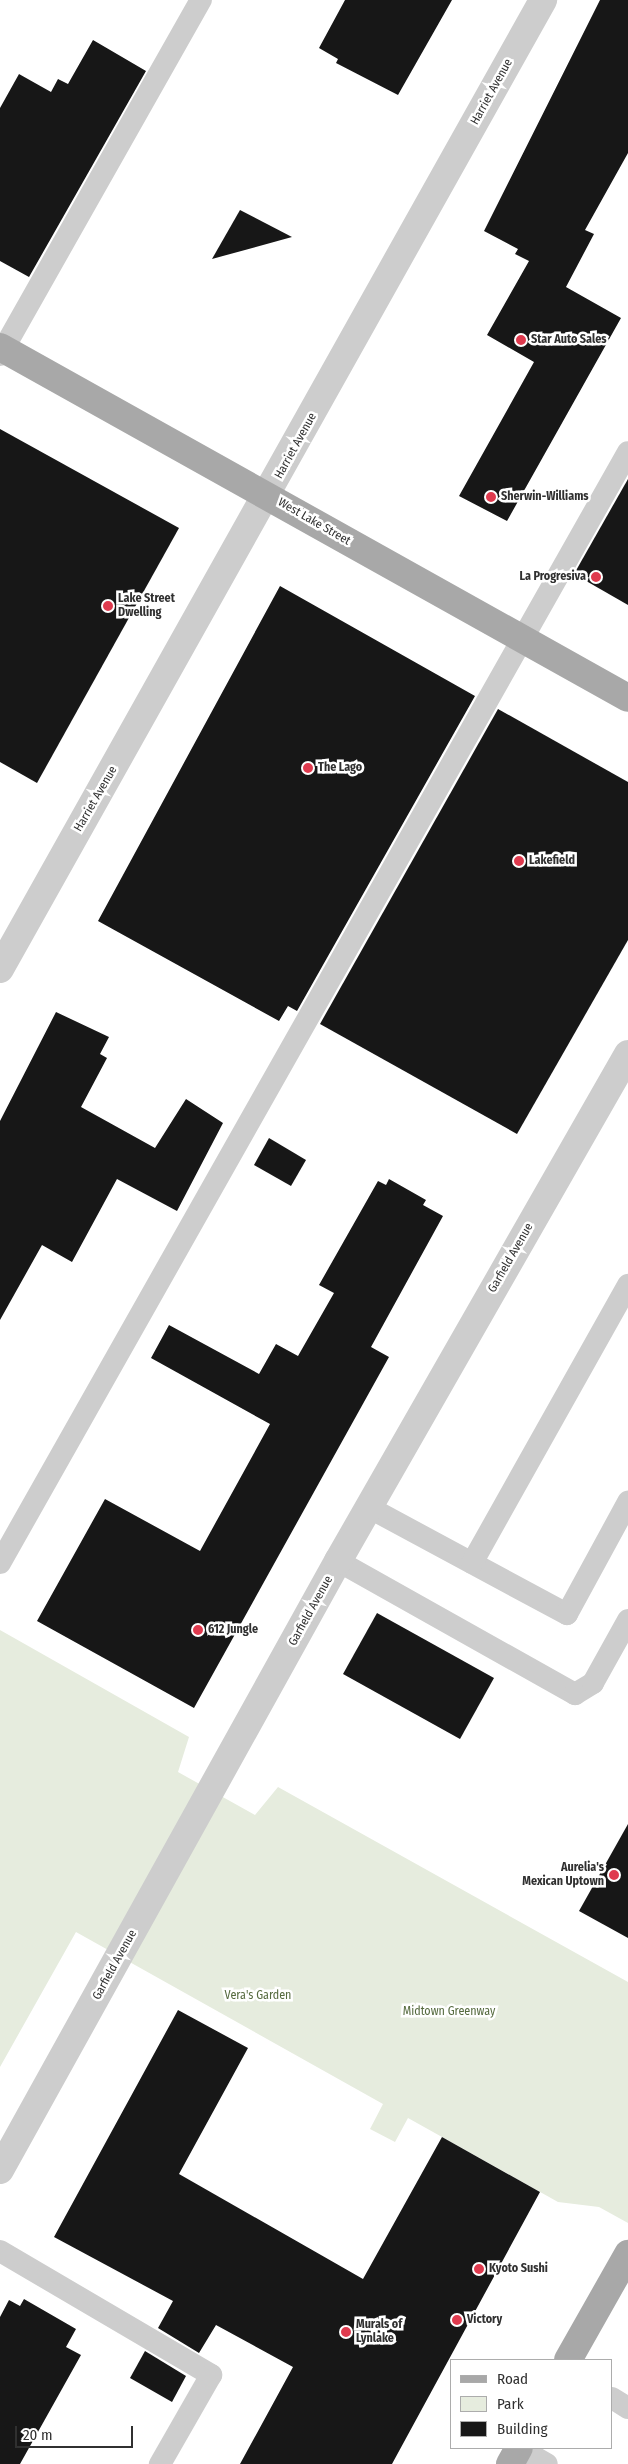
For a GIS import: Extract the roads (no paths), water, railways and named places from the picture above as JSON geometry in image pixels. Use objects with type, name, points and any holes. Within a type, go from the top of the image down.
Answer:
[{"type":"main road","name":"West Lake Street","points":[[1,351],[268,496],[628,698]]},
{"type":"main road","points":[[569,2359],[628,2254]]},
{"type":"main road","points":[[510,2464],[518,2449]]},
{"type":"street","name":"Harriet Avenue","points":[[0,969],[268,496],[542,0]]},
{"type":"street","name":"Garfield Avenue","points":[[0,2170],[230,1760],[368,1507],[628,1054]]},
{"type":"lane","points":[[1,351],[201,0]]},
{"type":"lane","points":[[0,1563],[628,452]]},
{"type":"lane","points":[[472,1563],[628,1285]]},
{"type":"lane","points":[[368,1507],[567,1614],[628,1502]]},
{"type":"lane","points":[[338,1561],[575,1694],[593,1683],[628,1620]]},
{"type":"lane","points":[[0,2251],[211,2375],[160,2464]]},
{"type":"lane","points":[[613,2399],[628,2408]]},
{"type":"lane","points":[[521,2449],[548,2464]]},
{"type":"place","name":"Star Auto Sales","points":[[521,340]]},
{"type":"place","name":"Sherwin-Williams","points":[[491,497]]},
{"type":"place","name":"La Progresiva","points":[[596,577]]},
{"type":"place","name":"Lake Street Dwelling","points":[[108,606]]},
{"type":"place","name":"The Lago","points":[[308,768]]},
{"type":"place","name":"Lakefield","points":[[519,861]]},
{"type":"place","name":"612 Jungle","points":[[198,1630]]},
{"type":"place","name":"Aurelia's Mexican Uptown","points":[[614,1875]]},
{"type":"place","name":"Kyoto Sushi","points":[[479,2269]]},
{"type":"place","name":"Victory","points":[[457,2320]]},
{"type":"place","name":"Murals of Lynlake","points":[[346,2332]]},
{"type":"park label","name":"Vera's Garden","points":[[258,1996]]},
{"type":"park label","name":"Midtown Greenway","points":[[449,2012]]}]
